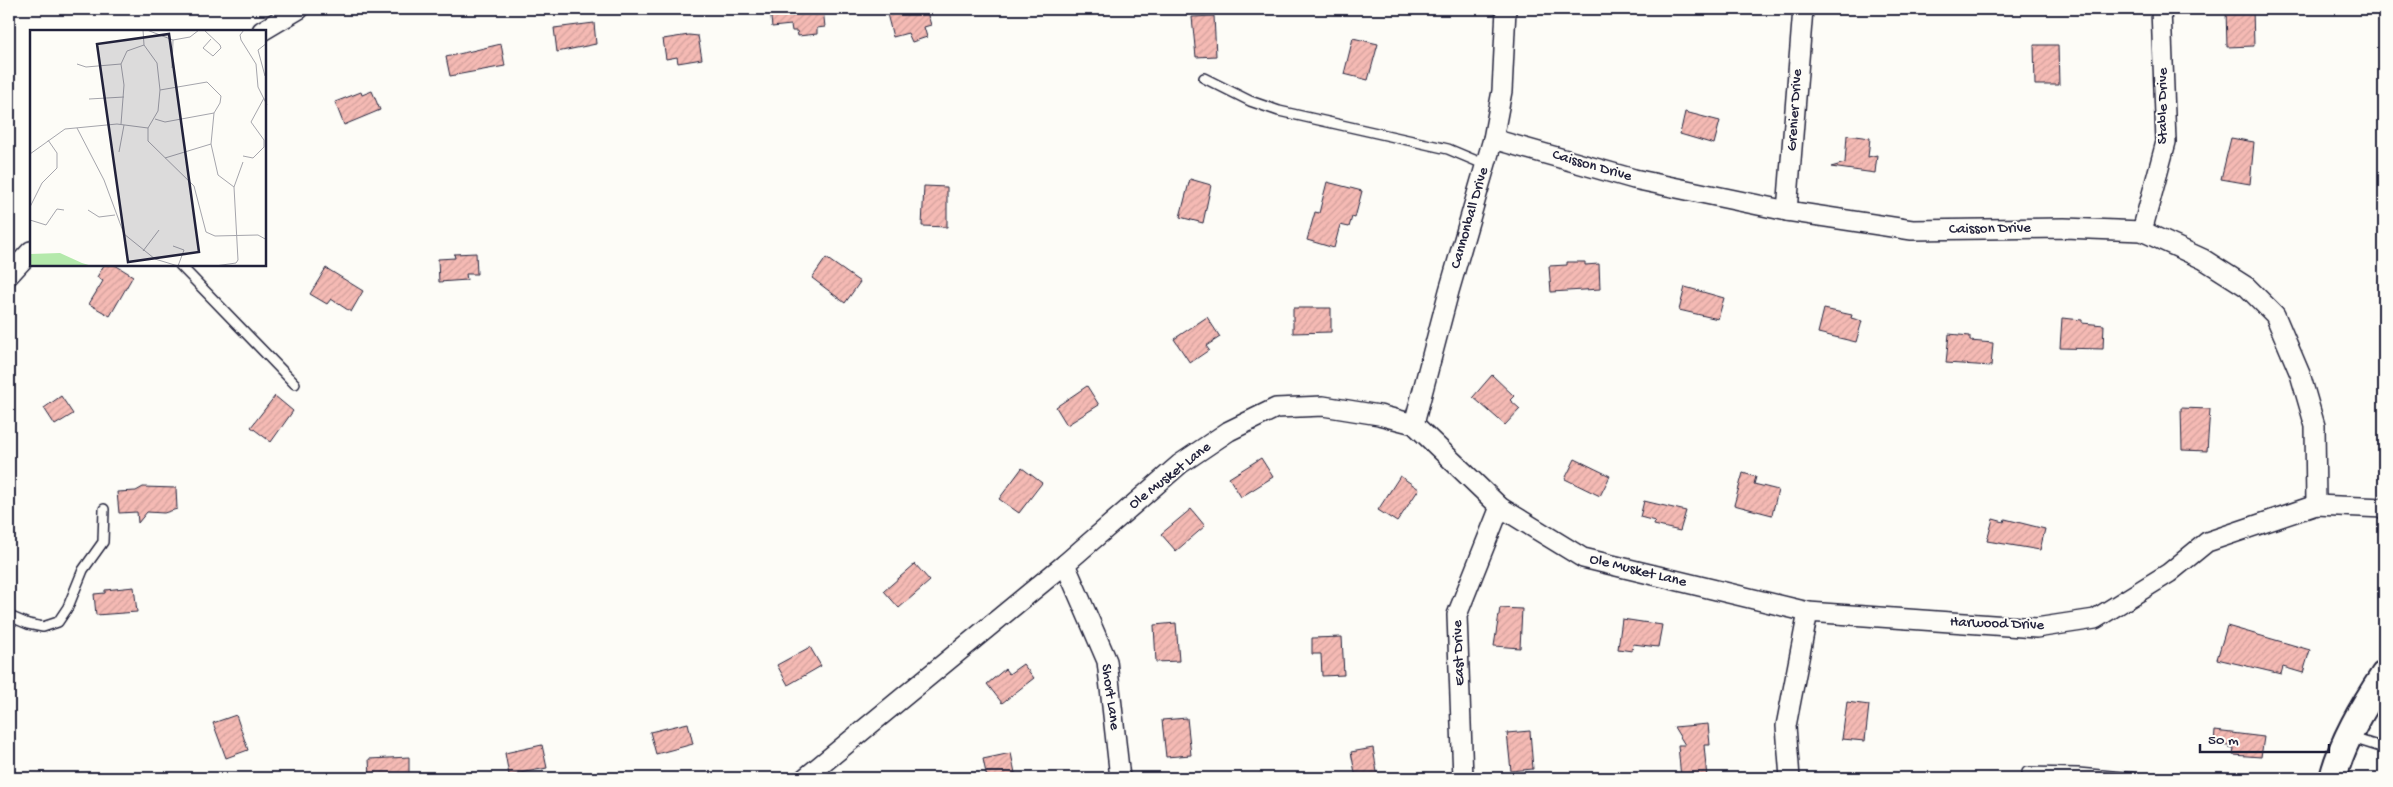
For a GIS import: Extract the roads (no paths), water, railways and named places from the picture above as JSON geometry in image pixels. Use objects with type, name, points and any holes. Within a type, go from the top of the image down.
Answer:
[{"type":"main road","points":[[2333,778],[2338,760],[2349,737],[2384,675]]},
{"type":"street","points":[[264,30],[299,9]]},
{"type":"street","name":"Cannonball Drive","points":[[1414,424],[1449,291],[1493,139],[1502,91],[1506,9]]},
{"type":"street","name":"Grenier Drive","points":[[1787,211],[1803,9]]},
{"type":"street","name":"Stable Drive","points":[[2142,231],[2166,142],[2161,9]]},
{"type":"street","name":"Caisson Drive","points":[[1493,139],[1634,179],[1787,211],[1912,230],[2064,228],[2142,231],[2211,263],[2247,287],[2275,315],[2300,374],[2314,426],[2316,505]]},
{"type":"street","points":[[9,274],[30,252]]},
{"type":"street","name":"Ole Musket Lane","points":[[805,778],[1065,564],[1180,464],[1229,431],[1276,408],[1323,406],[1379,415],[1414,424],[1500,507],[1583,558],[1808,612]]},
{"type":"street","name":"Harwood Drive","points":[[1808,612],[2036,628],[2095,619],[2169,572],[2207,542],[2316,505],[2384,508]]},
{"type":"street","name":"East Drive","points":[[1463,778],[1457,615],[1500,507]]},
{"type":"street","name":"Short Lane","points":[[1065,564],[1107,662],[1120,778]]},
{"type":"street","points":[[1790,778],[1786,726],[1808,612]]},
{"type":"lane","points":[[1204,78],[1250,101],[1279,110],[1448,149],[1486,165]]},
{"type":"lane","points":[[181,266],[295,384]]},
{"type":"lane","points":[[9,616],[28,624],[43,627],[58,622],[68,607],[83,570],[103,542],[104,509]]},
{"type":"lane","points":[[2349,737],[2384,748]]},
{"type":"lane","points":[[2027,772],[2078,773],[2135,778]]}]
